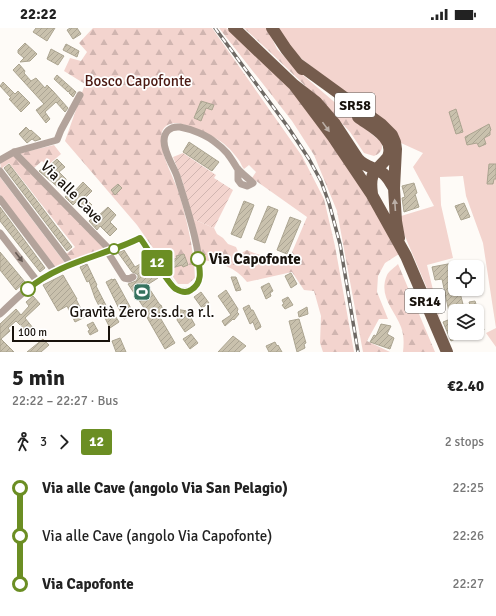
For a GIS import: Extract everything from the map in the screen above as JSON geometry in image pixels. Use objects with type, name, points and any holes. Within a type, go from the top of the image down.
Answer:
[{"type":"main road","points":[[234,28],[294,85],[320,106],[336,124],[357,154],[368,161],[376,161],[392,154]]},
{"type":"main road","name":"SR58","points":[[272,28],[305,73],[386,138],[392,154]]},
{"type":"main road","points":[[294,85],[372,195]]},
{"type":"main road","points":[[347,141],[354,155],[361,164],[382,172],[394,188]]},
{"type":"main road","points":[[372,195],[372,174],[392,154]]},
{"type":"main road","points":[[392,154],[394,188]]},
{"type":"main road","points":[[351,164],[362,170],[376,170]]},
{"type":"main road","name":"SR14","points":[[394,188],[397,227],[403,250]]},
{"type":"main road","name":"SR14","points":[[372,195],[403,250],[447,352]]},
{"type":"street","points":[[0,160],[14,152],[57,140],[80,95]]},
{"type":"street","points":[[0,314],[37,281],[71,265],[140,238],[175,289],[182,292],[188,292],[193,289],[198,285],[200,280],[198,256],[188,212],[166,149],[164,141],[166,133],[175,127],[181,127],[210,138],[225,150],[232,158],[238,169]]},
{"type":"street","name":"Via alle Cave","points":[[14,152],[109,251],[124,278],[129,279],[132,277]]},
{"type":"street","points":[[0,171],[71,265]]},
{"type":"street","points":[[0,199],[55,272]]},
{"type":"street","points":[[0,233],[37,281]]},
{"type":"green space","name":"Bosco Capofonte","points":[[93,28],[212,28],[302,156],[324,199],[335,246],[354,352],[323,352],[320,343],[321,316],[314,291],[304,290],[292,272],[247,282],[227,266],[202,260],[193,219],[214,228],[217,234],[228,244],[236,247],[239,254],[247,250],[283,262],[290,257],[307,217],[252,178],[256,172],[249,165],[244,169],[239,160],[227,146],[201,131],[175,123],[166,126],[162,132],[161,139],[164,155],[179,193],[185,214],[192,246],[195,278],[188,284],[178,284],[137,225],[65,141],[85,84],[64,71],[70,58],[81,61],[87,52],[79,43]]},
{"type":"green space","points":[[219,28],[226,28],[240,38],[290,88],[318,124],[371,203],[399,254],[385,263],[378,276],[377,292],[388,319],[379,319],[367,341],[390,352],[363,352],[337,211],[314,155],[292,121]]},
{"type":"green space","points":[[244,28],[267,28],[277,49],[297,70],[381,142],[382,149],[380,153],[374,156],[364,153],[350,132],[322,102]]},
{"type":"green space","points":[[276,28],[496,28],[496,328],[483,243],[466,196],[463,176],[440,177],[441,205],[453,258],[427,265],[440,319],[404,234],[401,216],[434,206],[413,167],[423,153],[401,143],[365,108],[369,102],[361,97],[357,102],[302,59],[285,42]]},
{"type":"green space","points":[[54,145],[61,154],[47,166],[42,161],[34,168],[20,153]]},
{"type":"green space","points":[[183,153],[216,175],[214,178],[233,190],[214,228],[193,219],[182,180],[173,157]]},
{"type":"green space","points":[[13,155],[105,249],[71,260],[66,254],[75,247],[9,163],[1,169],[0,162]]},
{"type":"green space","points":[[0,177],[65,263],[56,268],[0,195]]},
{"type":"green space","points":[[398,264],[435,352],[403,352],[404,339],[402,330],[388,302],[384,289],[387,275]]},
{"type":"green space","points":[[496,328],[496,347],[486,333]]},
{"type":"building","points":[[36,28],[55,28],[47,41],[33,32]]},
{"type":"building","points":[[70,28],[77,28],[81,34],[73,39],[67,30]]},
{"type":"building","points":[[25,43],[37,54],[30,61],[20,62],[24,58],[18,53],[18,50]]},
{"type":"building","points":[[66,44],[79,51],[77,57],[63,50]]},
{"type":"building","points":[[51,49],[64,56],[58,65],[47,59]]},
{"type":"building","points":[[19,64],[31,81],[36,78],[45,88],[47,85],[53,91],[68,108],[65,112],[56,102],[45,112],[50,119],[46,123],[36,110],[44,104],[13,70]]},
{"type":"building","points":[[57,75],[76,92],[73,97],[69,93],[71,89],[68,92],[54,79]]},
{"type":"building","points":[[3,82],[15,94],[18,91],[30,103],[21,112],[0,86]]},
{"type":"building","points":[[201,101],[214,105],[212,110],[206,108],[201,121],[194,118]]},
{"type":"building","points":[[456,109],[463,132],[456,134],[449,112]]},
{"type":"building","points":[[489,124],[491,130],[490,135],[484,138],[486,144],[479,147],[477,143],[467,145],[465,137]]},
{"type":"building","points":[[26,127],[41,139],[35,141],[32,139],[27,143],[19,134]]},
{"type":"building","points":[[189,142],[219,162],[212,171],[183,152]]},
{"type":"building","points":[[57,159],[65,167],[59,172],[66,179],[66,182],[59,188],[39,171],[45,166],[47,168]]},
{"type":"building","points":[[9,164],[72,247],[67,251],[4,168]]},
{"type":"building","points":[[489,164],[496,164],[496,179],[494,179],[493,184],[487,184]]},
{"type":"building","points":[[83,182],[92,191],[85,198],[92,205],[85,212],[76,202],[73,205],[65,197],[70,191],[73,193]]},
{"type":"building","points":[[414,183],[417,193],[415,194],[419,207],[404,212],[402,198],[405,197],[402,186]]},
{"type":"building","points":[[118,184],[122,188],[115,195],[111,190]]},
{"type":"building","points":[[244,201],[254,205],[241,238],[231,234]]},
{"type":"building","points":[[464,203],[470,217],[461,220],[455,206]]},
{"type":"building","points":[[268,206],[278,210],[265,243],[254,239]]},
{"type":"building","points":[[0,207],[45,268],[40,272],[0,221]]},
{"type":"building","points":[[108,207],[116,215],[110,222],[117,229],[110,236],[100,226],[97,230],[89,221],[95,215],[97,217]]},
{"type":"building","points":[[290,217],[301,221],[287,254],[277,250]]},
{"type":"building","points":[[124,250],[135,267],[149,259],[159,274],[156,276],[158,278],[147,285],[161,305],[164,312],[158,314],[175,343],[165,349],[145,314],[143,316],[139,312],[144,308],[128,284],[136,281],[138,275],[132,272],[118,253]]},
{"type":"building","points":[[0,252],[25,282],[16,290],[0,270]]},
{"type":"building","points":[[184,254],[188,265],[172,268],[170,261],[177,258],[176,256]]},
{"type":"building","points":[[87,264],[97,285],[96,286],[111,315],[114,314],[119,322],[110,328],[95,298],[89,281],[87,282],[80,267]]},
{"type":"building","points":[[448,264],[448,296],[461,296],[463,304],[448,304],[448,307],[442,279],[435,280],[432,267]]},
{"type":"building","points":[[291,273],[297,284],[291,288],[285,276]]},
{"type":"building","points":[[63,275],[77,299],[85,317],[75,322],[67,306],[58,311],[43,285]]},
{"type":"building","points":[[231,277],[236,277],[241,290],[236,291]]},
{"type":"building","points":[[115,279],[134,314],[124,319],[106,282]]},
{"type":"building","points":[[269,283],[273,291],[270,293],[271,296],[266,299],[261,287]]},
{"type":"building","points":[[226,290],[238,309],[237,312],[239,314],[234,320],[233,319],[225,326],[222,321],[231,315],[218,296]]},
{"type":"building","points":[[201,292],[209,303],[202,308],[194,297]]},
{"type":"building","points":[[33,296],[40,304],[25,318],[33,328],[28,333],[16,321],[8,328],[10,331],[1,339],[14,352],[0,352],[0,324],[16,309],[21,315],[29,306],[26,302]]},
{"type":"building","points":[[288,297],[293,305],[285,309],[282,305],[284,304],[282,300]]},
{"type":"building","points":[[475,301],[476,304],[470,304],[469,302]]},
{"type":"building","points":[[249,305],[261,327],[256,330],[253,322],[250,324],[243,308]]},
{"type":"building","points":[[307,307],[308,314],[299,317],[298,312]]},
{"type":"building","points":[[176,309],[187,311],[195,325],[185,332],[177,320],[178,316],[175,316]]},
{"type":"building","points":[[299,319],[306,343],[304,344],[305,348],[297,352],[289,321]]},
{"type":"building","points":[[448,320],[448,334],[443,322]]},
{"type":"building","points":[[93,322],[98,331],[90,335],[88,331],[90,330],[87,325]]},
{"type":"building","points":[[381,324],[391,326],[387,334],[394,338],[390,349],[370,342],[374,335],[376,336]]},
{"type":"building","points":[[191,334],[198,343],[190,349],[183,339]]},
{"type":"building","points":[[233,336],[246,346],[239,352],[218,352]]},
{"type":"building","points":[[120,338],[126,352],[116,352],[112,341]]},
{"type":"building","points":[[43,339],[49,345],[41,352],[27,352]]},
{"type":"building","points":[[275,342],[282,352],[269,352],[266,346]]},
{"type":"railway","points":[[215,28],[288,127],[309,159],[321,181],[329,203],[340,244],[358,352]]},
{"type":"bus line","name":"12","points":[[28,289],[37,281],[71,265],[140,238],[149,249],[169,282],[175,289],[182,292],[188,292],[198,285],[200,280],[198,259]]},
{"type":"place","name":"Via Capofonte","points":[[198,259]]},
{"type":"place","name":"Gravità Zero s.s.d. a r.l.","points":[[142,292]]}]
